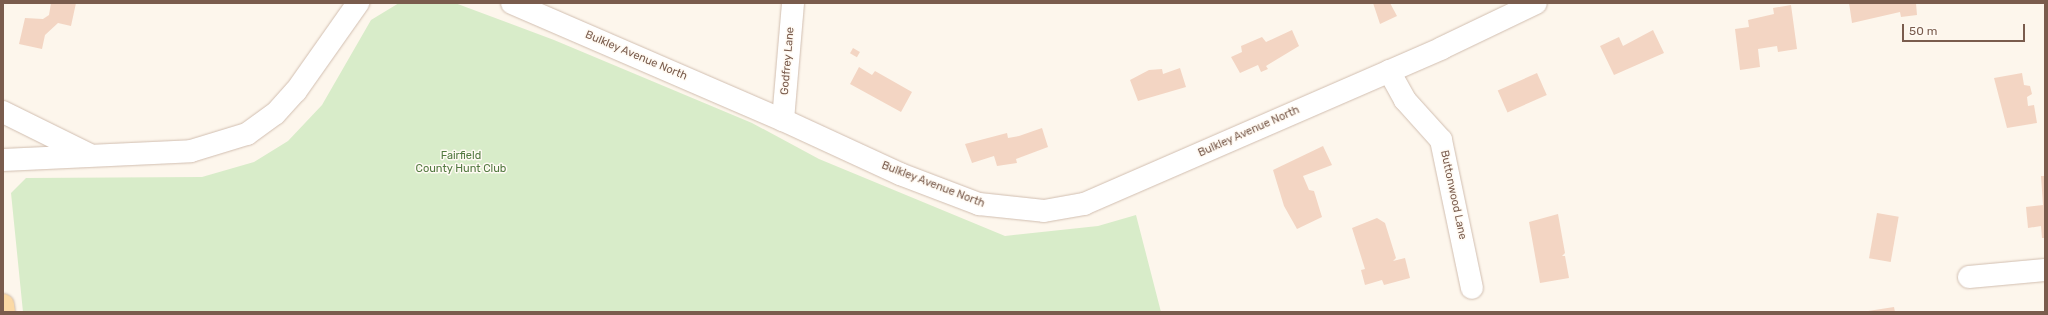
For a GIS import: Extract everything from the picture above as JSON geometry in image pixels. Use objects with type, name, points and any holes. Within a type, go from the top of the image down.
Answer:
[{"type":"main road","points":[[3,305],[4,312]]},
{"type":"street","points":[[3,160],[191,151],[247,134],[275,114],[296,91],[358,3]]},
{"type":"street","name":"Bulkley Avenue North","points":[[512,3],[784,120],[900,174],[979,204],[1044,211],[1084,204],[1389,71],[1536,3]]},
{"type":"street","name":"Godfrey Lane","points":[[784,120],[793,3]]},
{"type":"street","name":"Buttonwood Lane","points":[[1389,71],[1405,100],[1441,140],[1472,288]]},
{"type":"street","points":[[3,112],[91,155]]},
{"type":"street","points":[[1969,277],[2045,270]]},
{"type":"green space","name":"Fairfield County Hunt Club","points":[[399,3],[455,3],[554,40],[752,123],[819,159],[1005,236],[1098,226],[1136,215],[1161,312],[23,312],[11,193],[26,178],[202,177],[254,162],[288,141],[322,105],[371,20]]},
{"type":"building","points":[[51,3],[76,3],[71,26],[58,23],[45,35],[42,49],[19,44],[25,18],[43,19],[49,15]]},
{"type":"building","points":[[1373,3],[1390,3],[1397,16],[1380,24]]},
{"type":"building","points":[[1849,3],[1916,3],[1917,15],[1901,17],[1900,12],[1852,23]]},
{"type":"building","points":[[1791,5],[1797,49],[1778,52],[1777,46],[1758,49],[1760,67],[1740,70],[1735,29],[1749,27],[1748,20],[1774,14],[1773,8]]},
{"type":"building","points":[[1292,30],[1299,46],[1266,66],[1268,69],[1261,72],[1258,65],[1240,73],[1231,57],[1242,52],[1241,46],[1262,37],[1266,42]]},
{"type":"building","points":[[1653,30],[1664,53],[1614,75],[1600,46],[1619,37],[1623,46]]},
{"type":"building","points":[[853,48],[860,52],[857,57],[850,53]]},
{"type":"building","points":[[859,67],[872,75],[875,71],[912,92],[901,112],[850,84]]},
{"type":"building","points":[[1180,68],[1186,87],[1138,101],[1130,80],[1149,70],[1162,69],[1163,74]]},
{"type":"building","points":[[1537,73],[1547,95],[1507,112],[1498,90]]},
{"type":"building","points":[[2022,73],[2024,85],[2030,86],[2032,94],[2027,97],[2028,106],[2034,105],[2037,123],[2007,128],[1994,78]]},
{"type":"building","points":[[1042,128],[1048,147],[1016,159],[1017,163],[997,166],[994,156],[972,163],[965,144],[1007,133],[1008,138],[1019,136]]},
{"type":"building","points":[[1323,146],[1332,165],[1303,176],[1309,190],[1314,191],[1322,217],[1297,229],[1284,206],[1273,170]]},
{"type":"building","points":[[2041,176],[2045,176],[2045,238],[2042,238],[2041,226],[2028,228],[2026,207],[2043,205]]},
{"type":"building","points":[[1877,213],[1899,217],[1891,262],[1869,258]]},
{"type":"building","points":[[1558,214],[1565,253],[1562,256],[1565,256],[1569,278],[1540,283],[1529,222]]},
{"type":"building","points":[[1377,218],[1385,223],[1396,258],[1393,261],[1405,258],[1410,278],[1384,285],[1382,280],[1365,285],[1361,270],[1365,269],[1352,228]]},
{"type":"building","points":[[1894,307],[1895,312],[1868,312],[1868,311]]}]
